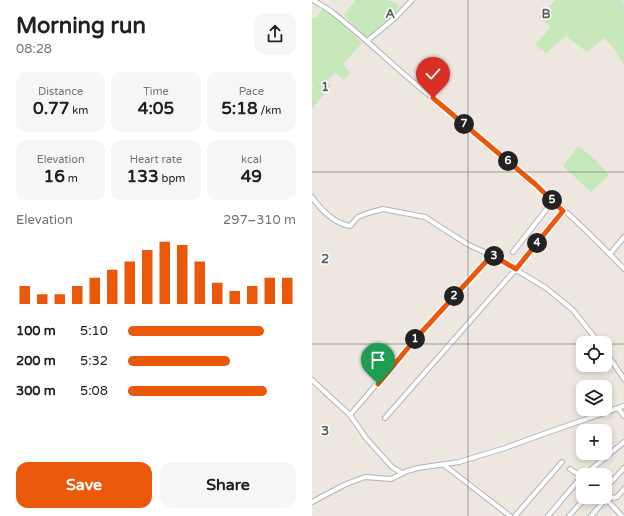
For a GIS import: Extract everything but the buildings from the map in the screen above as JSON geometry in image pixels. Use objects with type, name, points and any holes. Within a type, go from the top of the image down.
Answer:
[{"type":"street","points":[[313,0],[332,12],[470,129],[553,201],[624,269]]},
{"type":"street","points":[[367,41],[396,17],[412,0]]},
{"type":"street","points":[[312,197],[333,219],[341,224],[350,226],[358,217],[383,209],[425,217],[467,244],[492,255],[546,288],[574,310],[594,336]]},
{"type":"street","points":[[513,252],[553,201]]},
{"type":"street","points":[[385,418],[516,269],[563,211]]},
{"type":"street","points":[[610,254],[624,236]]},
{"type":"street","points":[[350,415],[418,336],[492,255]]},
{"type":"street","points":[[612,361],[624,379]]},
{"type":"street","points":[[312,380],[350,415],[366,438],[392,467],[402,474]]},
{"type":"street","points":[[312,502],[344,485],[365,477],[391,479],[418,468],[459,462],[506,448],[624,406]]},
{"type":"street","points":[[618,408],[624,416]]},
{"type":"street","points":[[593,468],[624,442]]},
{"type":"street","points":[[515,516],[562,462]]},
{"type":"street","points":[[444,465],[510,516]]},
{"type":"street","points":[[612,481],[624,468]]},
{"type":"street","points":[[570,469],[576,472]]},
{"type":"street","points":[[548,516],[576,484]]},
{"type":"street","points":[[612,497],[617,497],[624,490]]},
{"type":"street","points":[[569,516],[580,504]]},
{"type":"street","points":[[591,516],[600,504]]},
{"type":"street","points":[[611,504],[622,516]]},
{"type":"green space","points":[[356,0],[388,0],[399,5],[396,17],[367,41],[344,14]]},
{"type":"green space","points":[[556,0],[622,0],[624,3],[624,65],[605,38],[587,52],[566,36],[546,53],[535,45],[551,27],[539,17]]},
{"type":"green space","points":[[324,7],[332,12],[362,43],[343,64],[350,73],[344,80],[335,73],[326,82],[331,85],[312,109],[312,88],[314,86],[312,85],[312,18],[316,18]]},
{"type":"green space","points":[[578,146],[595,159],[609,175],[591,192],[563,166]]},
{"type":"waterway","points":[[616,0],[624,10]]},
{"type":"route","points":[[378,384],[418,336],[492,255],[516,269],[563,211],[535,184],[433,98]]}]
